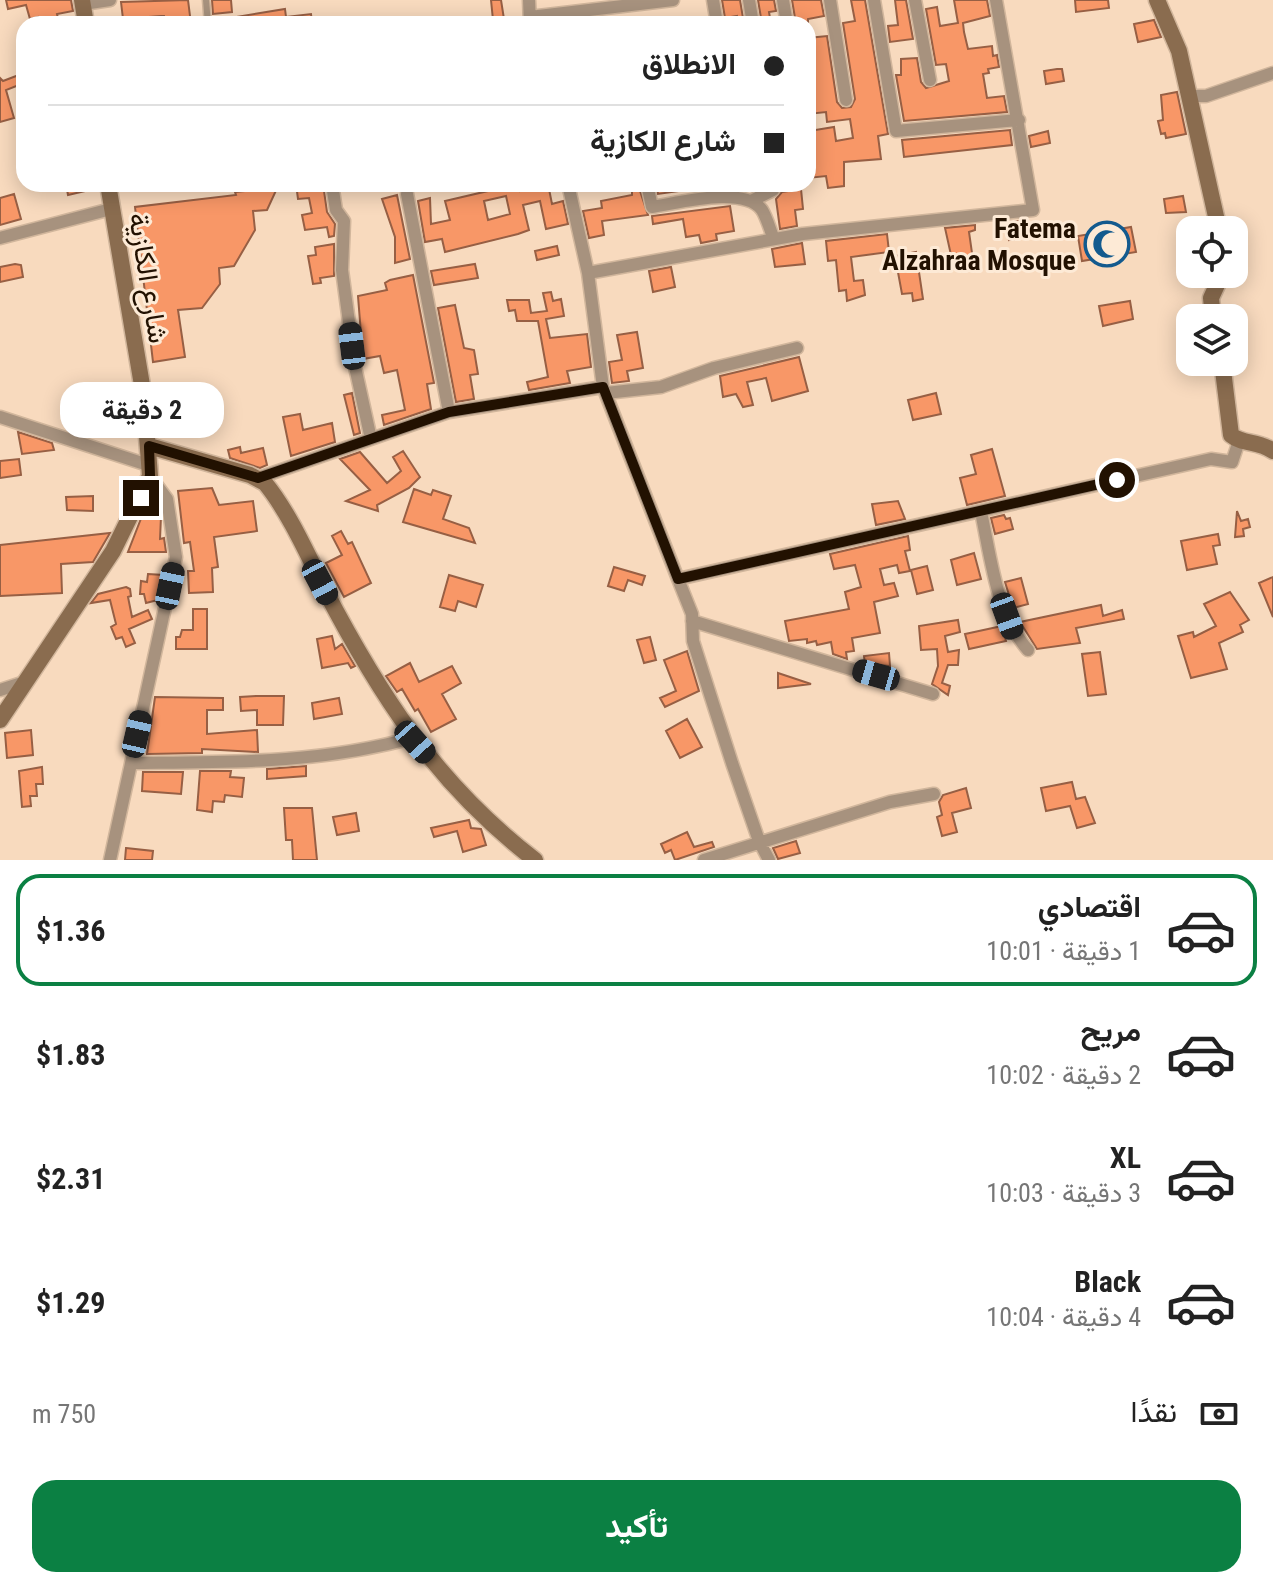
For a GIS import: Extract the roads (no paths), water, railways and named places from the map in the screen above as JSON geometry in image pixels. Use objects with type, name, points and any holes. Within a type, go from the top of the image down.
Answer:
[{"type":"street","points":[[82,2],[110,0]]},
{"type":"street","points":[[559,16],[673,0]]},
{"type":"street","points":[[830,0],[846,100]]},
{"type":"street","points":[[874,0],[896,131],[1019,120]]},
{"type":"street","points":[[915,0],[930,80]]},
{"type":"street","points":[[588,273],[774,239],[1033,210],[996,0]]},
{"type":"street","points":[[1157,0],[1179,51],[1216,216]]},
{"type":"street","points":[[1188,96],[1206,96],[1273,73]]},
{"type":"street","name":"شارع الكازية","points":[[109,192],[151,471]]},
{"type":"street","points":[[333,192],[336,210],[344,221],[342,270],[355,367],[371,439]]},
{"type":"street","points":[[570,192],[588,273],[604,390],[678,579],[692,621],[693,641],[759,841],[769,860]]},
{"type":"street","points":[[649,192],[652,207],[730,196],[751,201],[762,210],[774,239]]},
{"type":"street","points":[[751,201],[769,192]]},
{"type":"street","points":[[407,194],[449,412]]},
{"type":"street","points":[[0,238],[111,209]]},
{"type":"street","points":[[258,478],[449,412],[604,390],[661,387],[714,368],[797,348]]},
{"type":"street","points":[[1223,376],[1229,431],[1239,441],[1261,443],[1273,451]]},
{"type":"street","points":[[0,417],[151,471],[167,499],[176,557],[110,860]]},
{"type":"street","points":[[678,579],[1211,459],[1232,462],[1239,441]]},
{"type":"street","points":[[149,446],[258,478],[270,489],[348,634],[412,738],[490,825],[535,860]]},
{"type":"street","points":[[0,720],[113,551],[151,471]]},
{"type":"street","points":[[981,512],[1000,596],[1014,635],[1028,650]]},
{"type":"street","points":[[692,621],[933,694]]},
{"type":"street","points":[[0,690],[25,682]]},
{"type":"street","points":[[131,763],[287,761],[356,753],[412,738]]},
{"type":"street","points":[[704,860],[890,802],[934,794]]},
{"type":"place","name":"Fatema Alzahraa Mosque","points":[[1107,244]]}]
